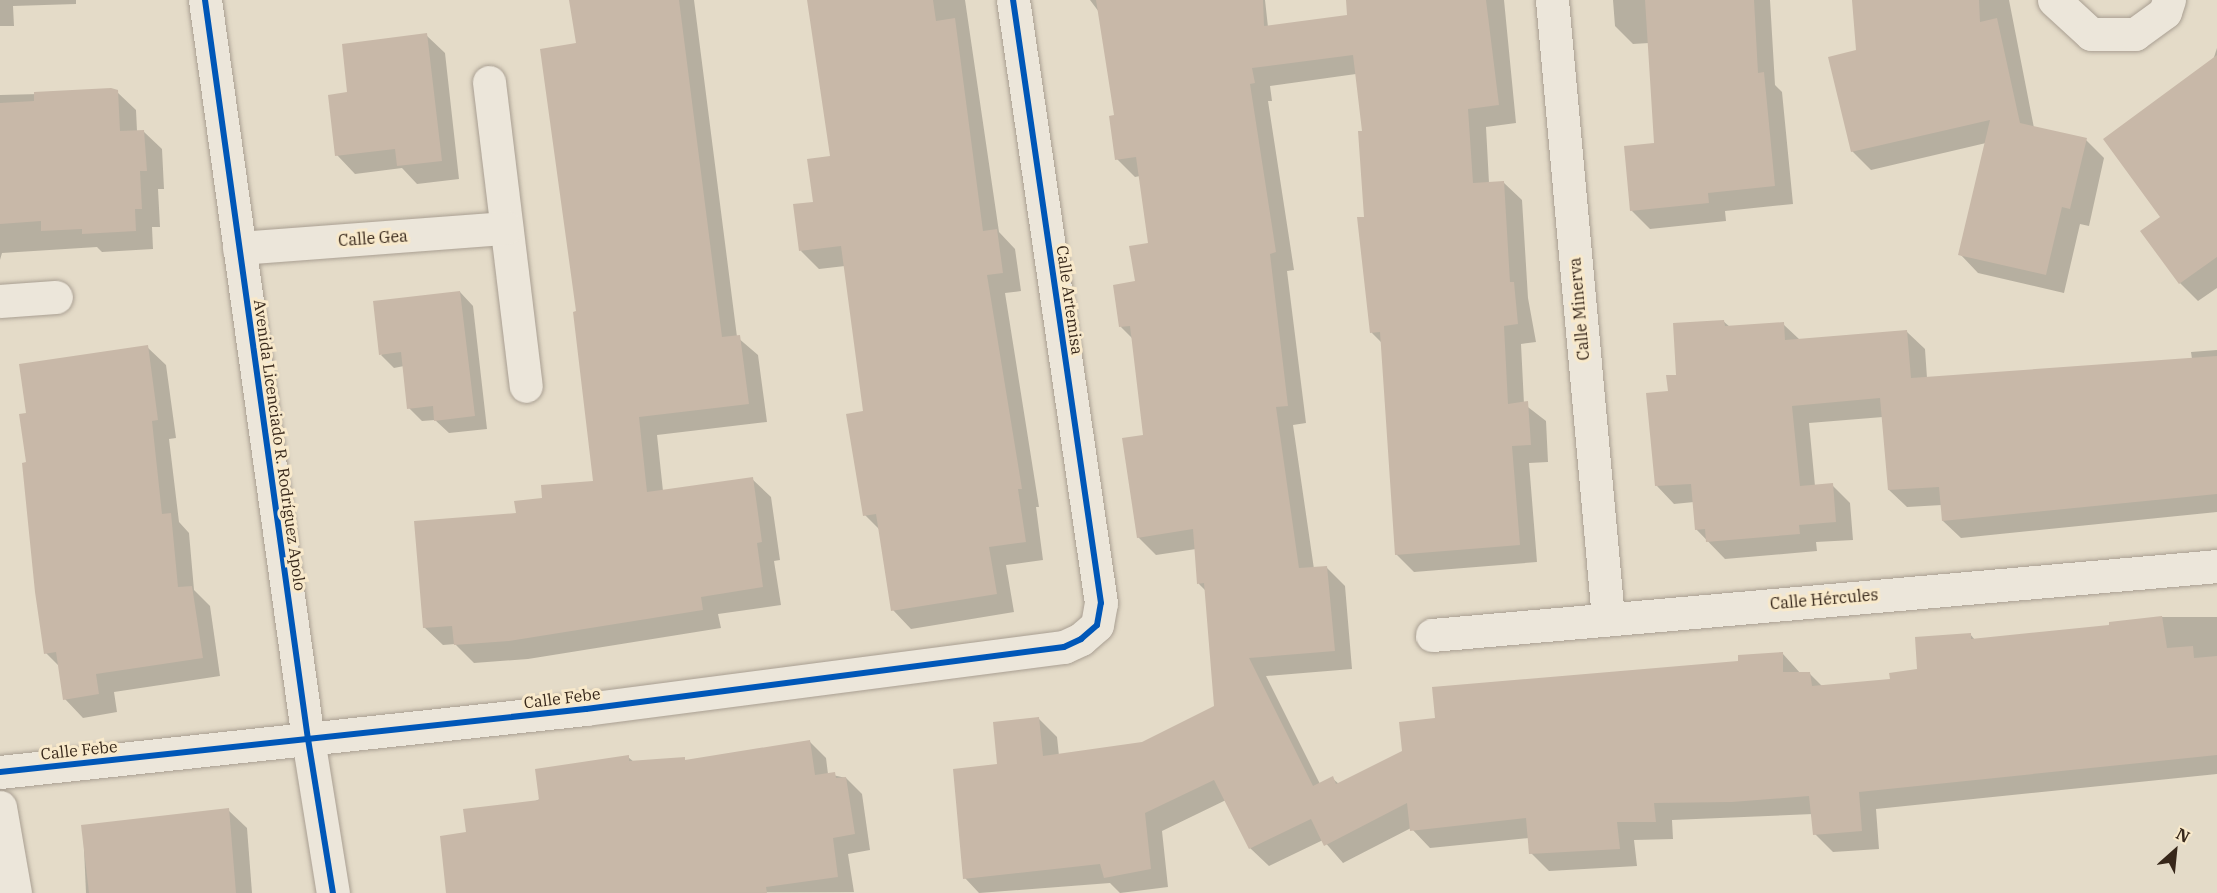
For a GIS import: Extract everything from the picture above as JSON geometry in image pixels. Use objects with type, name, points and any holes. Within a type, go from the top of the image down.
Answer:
[{"type":"street","name":"Avenida Licenciado R. Rodríguez Apolo","points":[[205,0],[308,739],[333,893]]},
{"type":"street","name":"Calle Artemisa","points":[[1012,0],[1101,603]]},
{"type":"street","name":"Calle Minerva","points":[[1552,0],[1608,618]]},
{"type":"street","points":[[2054,0],[2091,34],[2135,34],[2165,12],[2169,0]]},
{"type":"street","points":[[489,82],[526,386]]},
{"type":"street","name":"Calle Gea","points":[[239,248],[506,228]]},
{"type":"street","points":[[0,301],[56,297]]},
{"type":"street","name":"Calle Hércules","points":[[1431,635],[2217,566]]},
{"type":"street","name":"Calle Febe","points":[[0,772],[586,709],[1064,646],[1081,639],[1097,625],[1101,603]]},
{"type":"street","points":[[0,807],[15,893]]},
{"type":"building","points":[[569,0],[679,0],[722,337],[740,335],[749,404],[639,417],[647,492],[753,477],[762,542],[757,543],[763,587],[701,597],[703,610],[509,641],[454,645],[452,626],[423,628],[414,521],[516,513],[514,501],[542,498],[541,485],[593,481],[573,312],[576,311],[540,49],[576,43]]},
{"type":"building","points":[[807,0],[933,0],[936,21],[955,18],[983,231],[997,229],[1003,273],[987,275],[1022,489],[1018,489],[1026,542],[989,547],[997,594],[891,611],[876,514],[863,516],[846,414],[863,411],[841,246],[799,251],[793,204],[813,202],[807,159],[830,156]]},
{"type":"building","points":[[1096,0],[1263,0],[1264,26],[1347,15],[1346,0],[1486,0],[1499,105],[1468,109],[1473,183],[1504,181],[1510,282],[1514,282],[1518,324],[1504,326],[1508,404],[1528,401],[1531,445],[1512,446],[1520,545],[1395,555],[1380,332],[1370,333],[1357,217],[1364,217],[1358,131],[1362,131],[1353,55],[1252,68],[1255,83],[1250,84],[1276,252],[1270,254],[1288,406],[1276,407],[1299,568],[1327,566],[1335,651],[1249,658],[1313,786],[1333,776],[1336,784],[1402,751],[1399,722],[1435,718],[1432,687],[1738,661],[1738,655],[1783,652],[1783,672],[1810,672],[1812,686],[1890,679],[1889,673],[1917,669],[1915,637],[1971,633],[1971,639],[2109,625],[2109,622],[2162,616],[2167,648],[2193,646],[2194,658],[2217,656],[2217,755],[1859,792],[1862,831],[1813,835],[1809,796],[1732,802],[1654,803],[1656,822],[1617,822],[1620,849],[1529,854],[1526,818],[1410,831],[1407,803],[1324,846],[1311,819],[1249,849],[1214,780],[1145,813],[1151,869],[1104,878],[1100,864],[963,879],[953,769],[997,764],[993,722],[1039,717],[1043,756],[1142,742],[1214,706],[1204,583],[1197,584],[1193,529],[1137,538],[1122,438],[1143,435],[1130,326],[1119,327],[1113,285],[1135,281],[1129,246],[1148,243],[1136,157],[1115,160],[1109,116],[1114,115]]},
{"type":"building","points":[[1645,0],[1754,0],[1758,73],[1764,72],[1775,186],[1708,193],[1709,203],[1630,211],[1624,146],[1654,143]]},
{"type":"building","points":[[1852,0],[1979,0],[1980,22],[1997,18],[2020,123],[2087,138],[2070,209],[2062,207],[2046,275],[1958,255],[1990,120],[1851,152],[1828,57],[1856,50]]},
{"type":"building","points":[[427,33],[442,161],[397,166],[395,149],[335,156],[328,95],[347,92],[342,44]]},
{"type":"building","points":[[2217,55],[2217,257],[2179,284],[2140,231],[2160,217],[2103,139]]},
{"type":"building","points":[[111,88],[118,90],[120,131],[144,130],[147,171],[140,171],[142,209],[135,209],[136,231],[82,234],[82,229],[41,231],[41,221],[0,224],[0,103],[34,101],[34,92]]},
{"type":"building","points":[[460,291],[475,416],[434,421],[433,406],[407,409],[401,352],[379,355],[373,301]]},
{"type":"building","points":[[1724,320],[1725,326],[1784,322],[1785,340],[1907,330],[1911,378],[2217,356],[2217,494],[1942,521],[1939,487],[1888,490],[1880,398],[1792,406],[1800,486],[1833,483],[1836,522],[1799,525],[1800,534],[1706,542],[1705,529],[1695,530],[1691,484],[1655,486],[1646,393],[1668,391],[1666,375],[1676,375],[1673,323]]},
{"type":"building","points":[[148,345],[158,420],[152,421],[162,514],[171,513],[178,587],[192,586],[203,658],[96,674],[99,694],[63,700],[56,652],[44,654],[35,592],[22,463],[26,462],[19,414],[26,413],[19,364]]},
{"type":"building","points":[[810,740],[815,775],[835,772],[836,778],[846,777],[855,834],[833,838],[838,877],[766,887],[767,893],[446,893],[440,836],[466,832],[463,809],[539,800],[535,769],[629,755],[629,761],[685,757],[685,760]]},
{"type":"building","points":[[229,808],[236,893],[89,893],[81,825]]},
{"type":"cycle path","points":[[205,0],[308,739],[333,893]]},
{"type":"cycle path","points":[[0,772],[586,709],[1064,647],[1081,639],[1097,625],[1101,603],[1013,0]]}]
